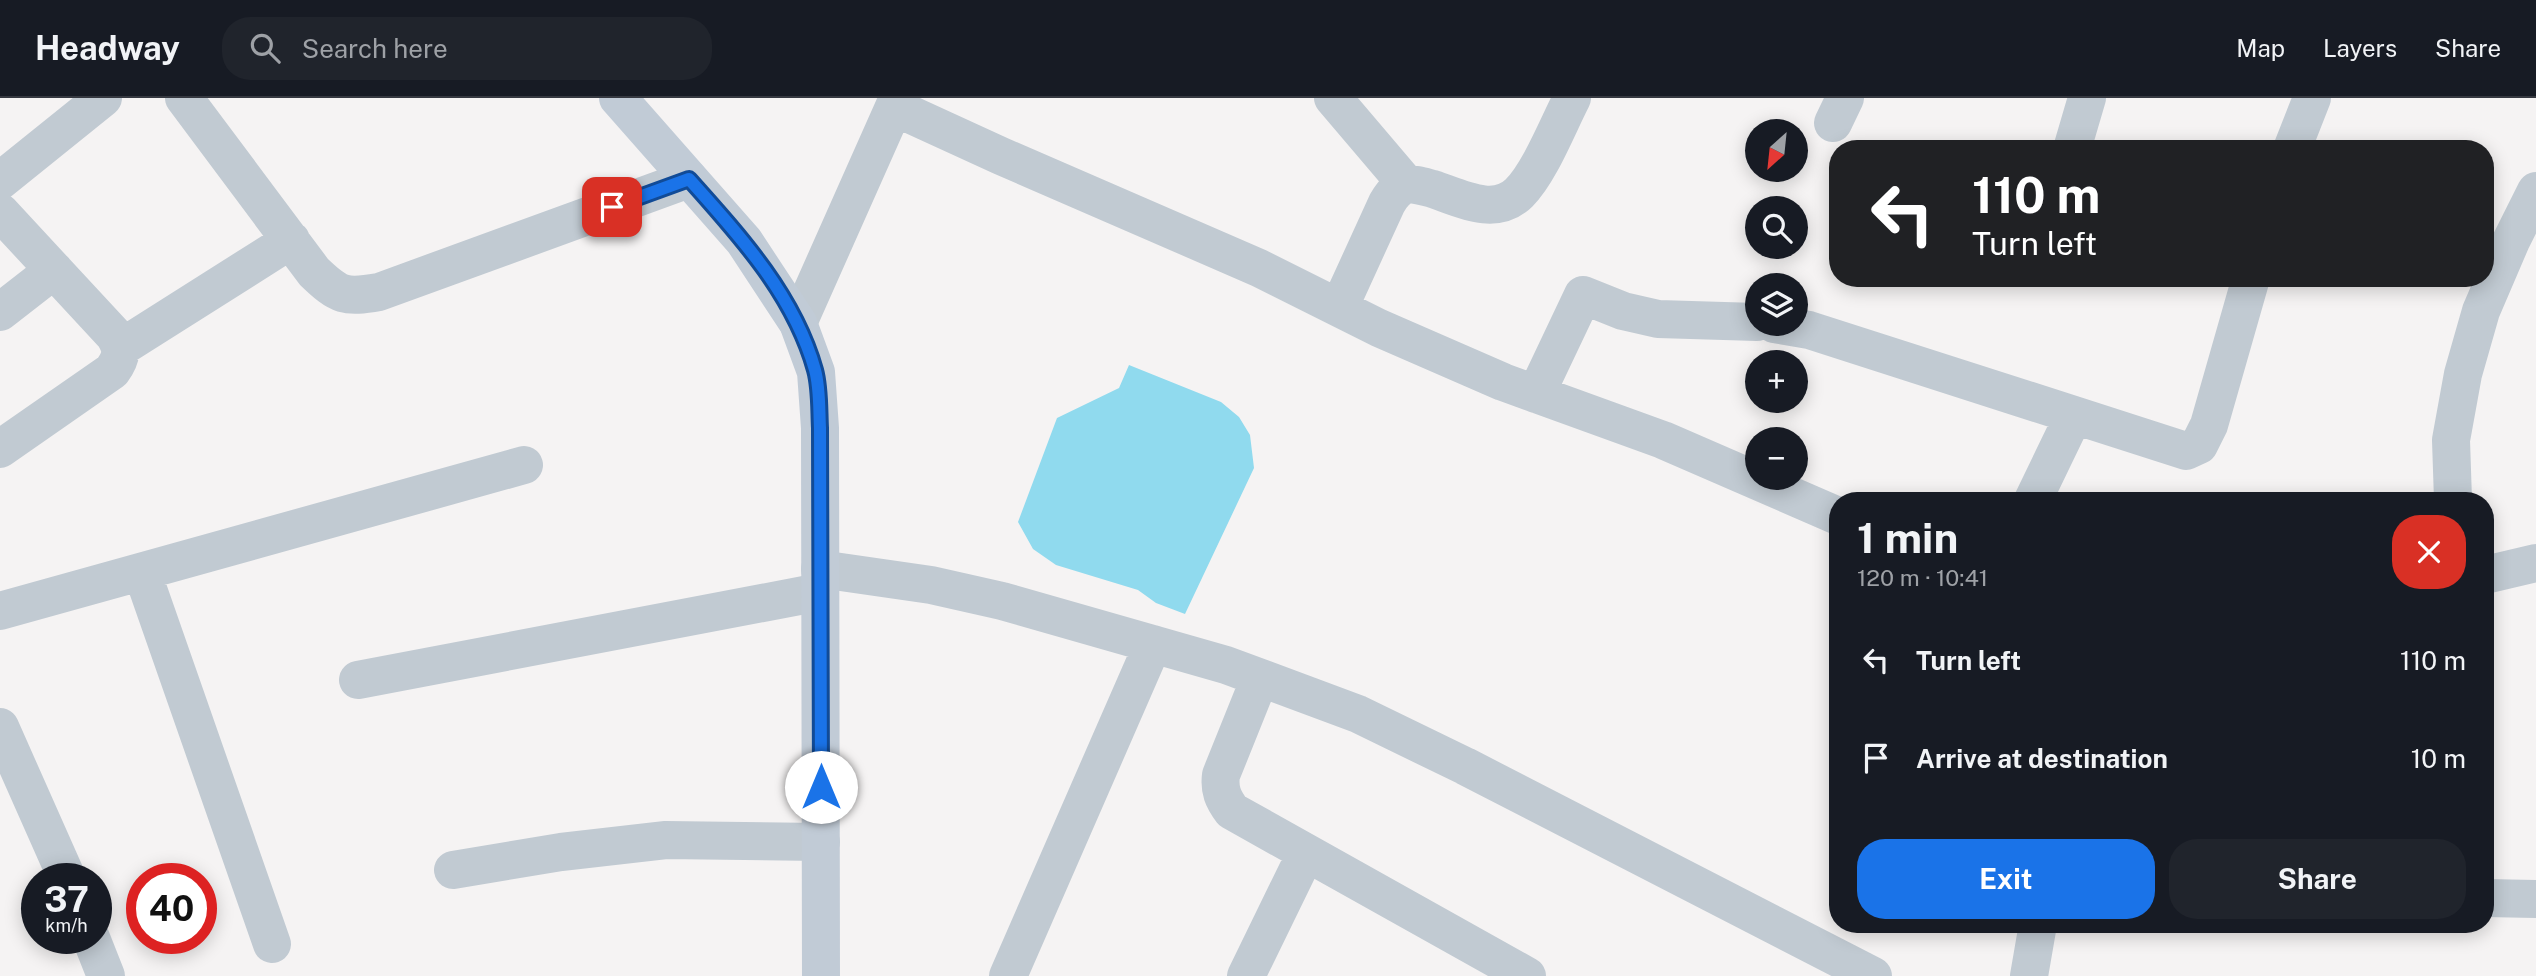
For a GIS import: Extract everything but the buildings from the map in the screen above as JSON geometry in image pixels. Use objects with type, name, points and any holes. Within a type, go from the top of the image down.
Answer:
[{"type":"street","points":[[0,181],[103,98]]},
{"type":"street","points":[[184,98],[314,272],[334,291],[356,296],[379,292],[689,179]]},
{"type":"street","points":[[618,98],[744,241],[799,323],[816,372],[820,428],[821,976]]},
{"type":"street","points":[[1333,98],[1407,185]]},
{"type":"street","points":[[1339,308],[1394,193],[1407,185],[1423,186],[1488,206],[1503,204],[1518,194],[1531,178],[1572,98]]},
{"type":"street","points":[[2075,140],[2087,98]]},
{"type":"street","points":[[2296,140],[2312,98]]},
{"type":"street","points":[[799,323],[896,103],[1001,156],[1259,268],[1379,328],[1535,394],[1663,440],[1829,512]]},
{"type":"street","points":[[2494,281],[2536,191]]},
{"type":"street","points":[[0,212],[114,335],[122,347],[120,360],[112,371],[0,450]]},
{"type":"street","points":[[122,347],[291,240]]},
{"type":"street","points":[[0,312],[54,270]]},
{"type":"street","points":[[1808,330],[2186,451],[2199,446],[2210,425],[2248,287]]},
{"type":"street","points":[[2453,492],[2451,440],[2463,374],[2481,312],[2492,287]]},
{"type":"street","points":[[1535,394],[1583,295],[1623,311],[1658,319],[1745,322]]},
{"type":"street","points":[[2037,492],[2074,415]]},
{"type":"street","points":[[0,611],[524,465]]},
{"type":"street","points":[[2494,573],[2536,562]]},
{"type":"street","points":[[142,572],[272,944]]},
{"type":"street","points":[[358,680],[820,580],[931,586],[1002,601],[1226,665],[1358,714],[1465,766],[1873,976]]},
{"type":"street","points":[[1008,976],[1153,644]]},
{"type":"street","points":[[1260,678],[1221,775],[1219,787],[1232,811],[1527,976]]},
{"type":"street","points":[[0,727],[60,863]]},
{"type":"street","points":[[453,870],[561,852],[666,840],[821,842]]},
{"type":"street","points":[[1247,976],[1306,853]]},
{"type":"street","points":[[2494,898],[2536,899]]},
{"type":"street","points":[[2029,976],[2036,933]]},
{"type":"street","points":[[97,954],[106,976]]},
{"type":"water","points":[[1129,365],[1221,402],[1239,417],[1250,435],[1254,468],[1185,614],[1156,603],[1138,590],[1056,565],[1033,549],[1018,522],[1057,418],[1119,388]]},
{"type":"route","points":[[612,207],[689,179],[744,241],[799,323],[816,372],[820,428],[821,787]]}]
